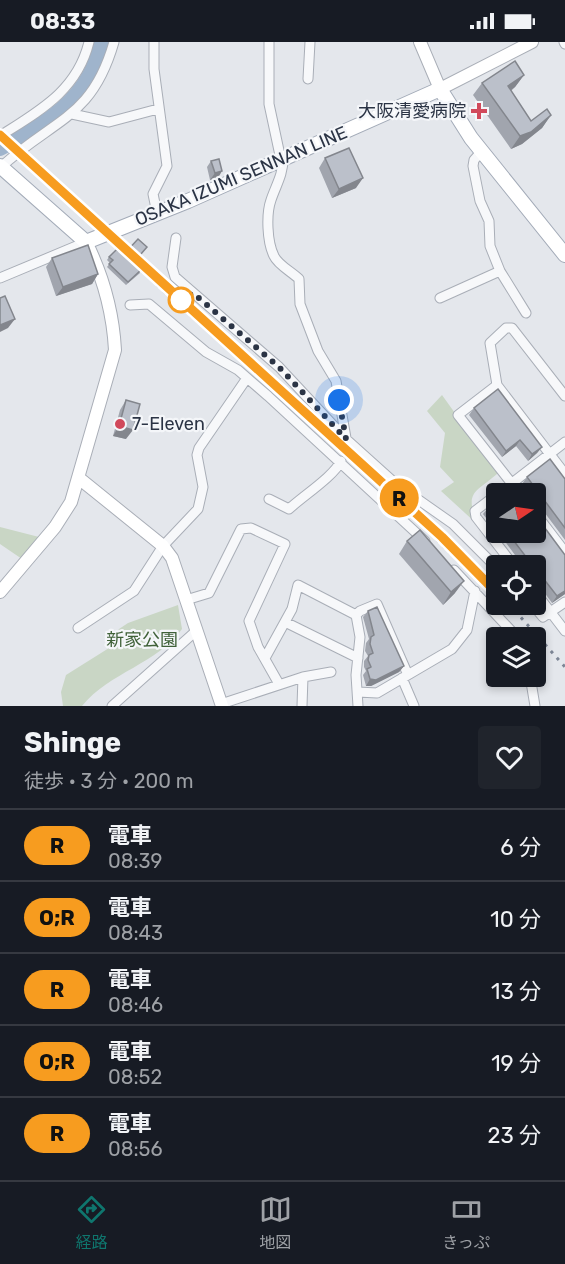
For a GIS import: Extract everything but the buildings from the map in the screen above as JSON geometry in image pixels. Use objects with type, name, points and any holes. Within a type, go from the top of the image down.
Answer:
[{"type":"main road","name":"OSAKA IZUMI SENNAN LINE","points":[[86,242],[282,160],[440,89]]},
{"type":"main road","points":[[440,89],[482,151],[565,255]]},
{"type":"main road","points":[[0,167],[86,242]]},
{"type":"street","points":[[0,136],[66,90],[83,63],[89,42]]},
{"type":"street","points":[[0,167],[23,146],[72,114],[87,101],[107,67],[114,42]]},
{"type":"street","points":[[154,42],[158,109],[167,166],[153,194],[157,213]]},
{"type":"street","points":[[269,42],[269,104],[283,172],[270,201],[268,217],[271,244],[274,258],[299,279],[300,304],[318,351],[336,381],[346,439]]},
{"type":"street","points":[[308,79],[310,42]]},
{"type":"street","points":[[420,42],[440,89],[532,42]]},
{"type":"street","points":[[72,114],[98,122],[109,122],[158,109]]},
{"type":"street","points":[[482,151],[474,160],[473,166],[480,201],[489,221],[490,246],[500,271],[526,313]]},
{"type":"street","points":[[176,238],[172,267],[175,277],[279,367],[346,439],[396,484],[453,524],[486,557]]},
{"type":"street","points":[[0,278],[86,242],[105,291],[114,326],[115,350],[80,479],[71,502],[55,527],[0,592]]},
{"type":"street","points":[[440,298],[500,271]]},
{"type":"street","points":[[130,305],[149,304],[206,352],[247,378],[341,461],[434,550]]},
{"type":"street","points":[[565,396],[512,328],[506,328],[490,343],[497,385],[565,474]]},
{"type":"street","points":[[78,628],[134,591],[163,546],[198,508],[203,488],[197,455],[199,448],[247,378]]},
{"type":"street","points":[[497,385],[458,415],[512,483],[565,442]]},
{"type":"street","points":[[269,499],[289,509],[310,489],[335,472],[341,461]]},
{"type":"street","points":[[80,479],[163,546],[172,558],[222,705],[279,684],[331,672]]},
{"type":"street","points":[[486,502],[475,511],[476,517],[486,530]]},
{"type":"street","points":[[546,527],[565,552]]},
{"type":"street","points":[[186,600],[210,593],[241,529],[251,528],[285,544],[249,621],[279,684]]},
{"type":"street","points":[[496,543],[505,555]]},
{"type":"street","points":[[450,566],[508,627]]},
{"type":"street","points":[[265,658],[292,609],[298,585],[356,615]]},
{"type":"street","points":[[358,692],[377,693],[452,649],[462,638],[472,617],[475,591]]},
{"type":"street","points":[[541,615],[543,618],[565,602]]},
{"type":"street","points":[[356,615],[377,604],[417,706]]},
{"type":"street","points":[[546,606],[565,631]]},
{"type":"street","points":[[356,615],[360,637],[358,706]]},
{"type":"street","points":[[285,622],[358,658]]},
{"type":"street","points":[[112,706],[196,631]]},
{"type":"street","points":[[302,706],[303,677]]},
{"type":"street","points":[[532,687],[535,706]]},
{"type":"green space","points":[[442,395],[498,473],[474,494],[472,505],[477,524],[441,491],[454,482],[440,467],[445,433],[427,411]]},
{"type":"green space","points":[[0,527],[39,537],[22,559],[0,544]]},
{"type":"green space","name":"新家公園","points":[[178,605],[182,629],[172,641],[147,660],[93,694],[82,706],[63,706],[61,692],[66,675],[109,648],[119,629],[128,623]]},
{"type":"waterway","points":[[0,148],[50,119],[77,94],[88,79],[102,42]]},
{"type":"railway","points":[[0,135],[157,278]]},
{"type":"railway","points":[[157,285],[403,506],[486,588]]},
{"type":"railway","points":[[519,615],[565,667]]},
{"type":"train","name":"R","points":[[0,135],[442,537],[486,581]]},
{"type":"place","name":"大阪清愛病院","points":[[479,111]]},
{"type":"place","name":"7-Eleven","points":[[120,424]]},
{"type":"route","points":[[181,300],[193,293],[279,367],[346,439],[339,400]]}]
